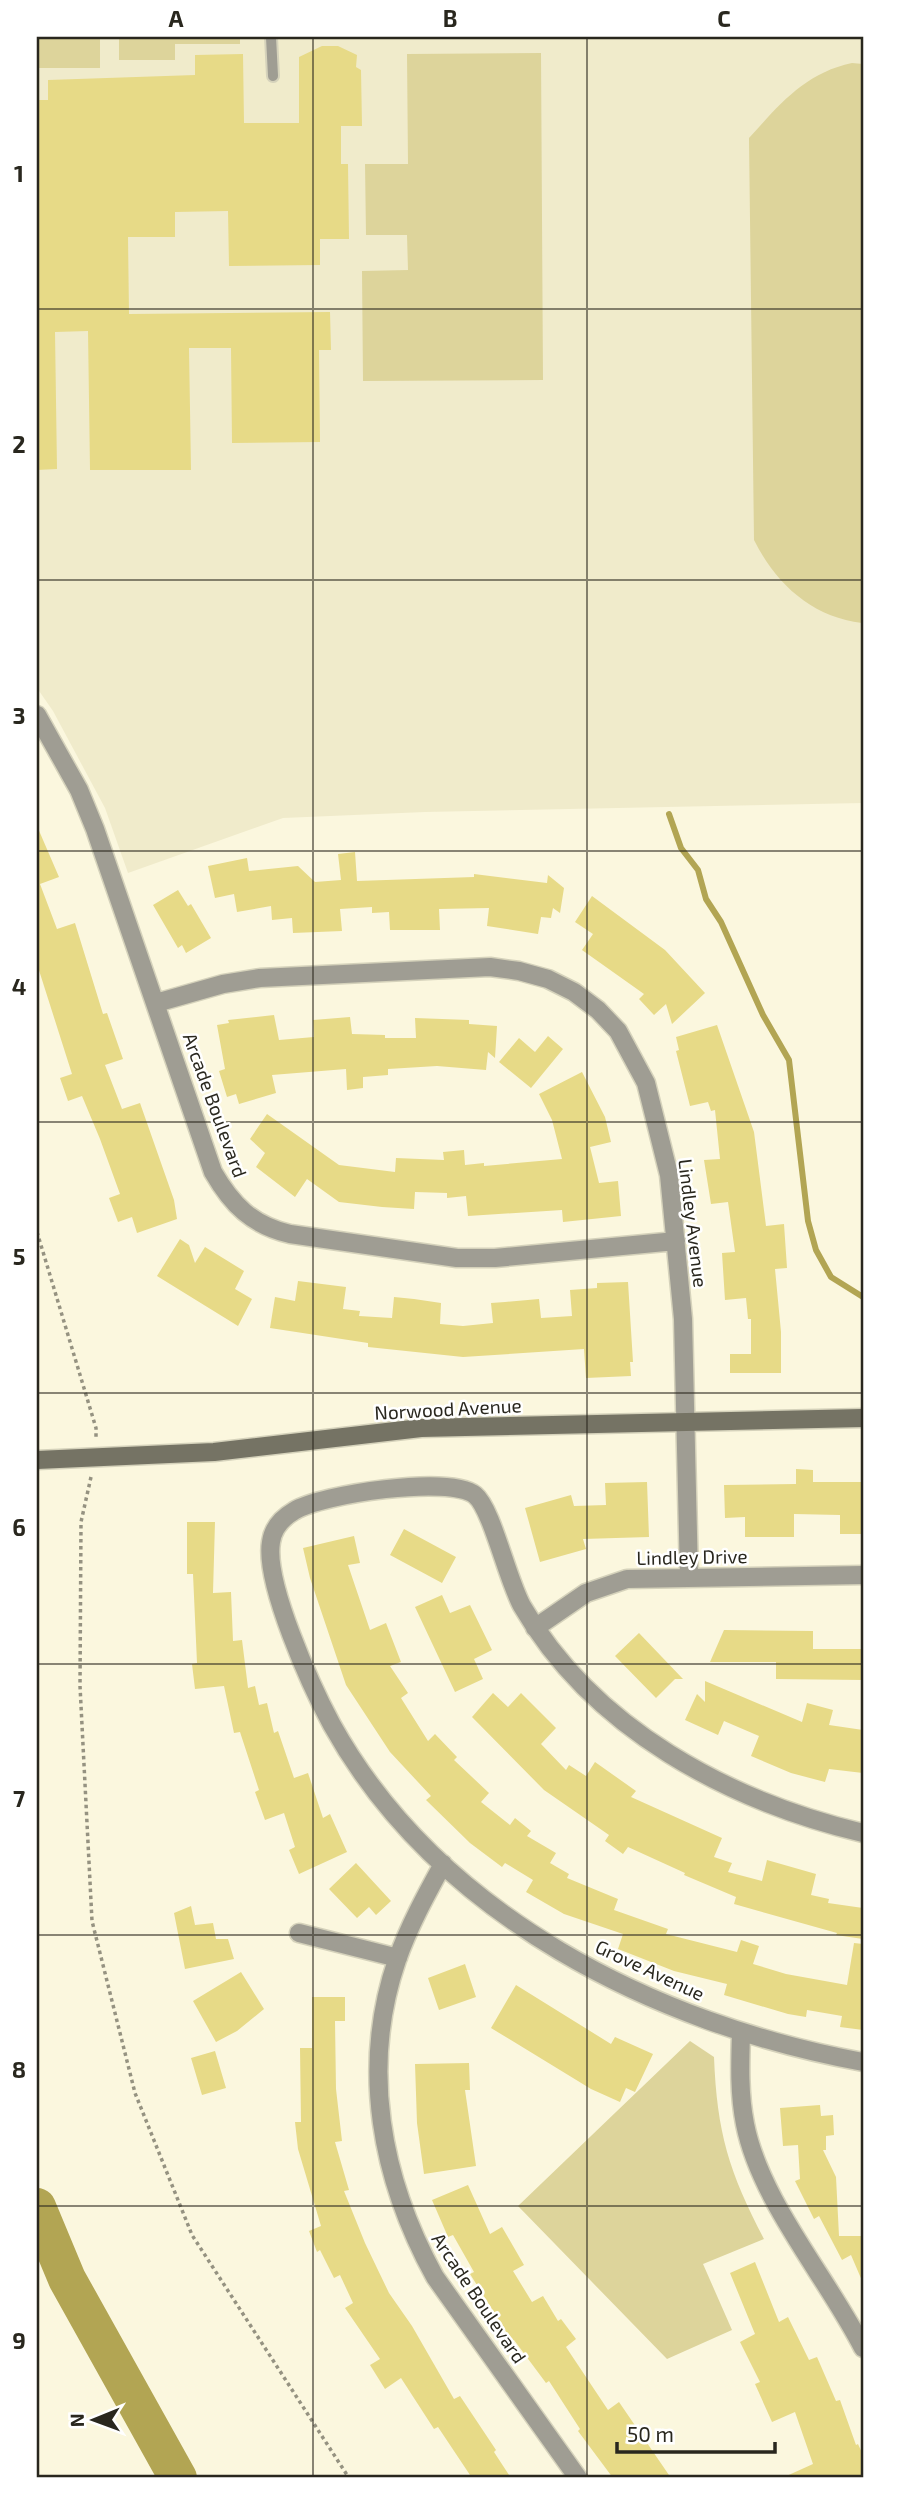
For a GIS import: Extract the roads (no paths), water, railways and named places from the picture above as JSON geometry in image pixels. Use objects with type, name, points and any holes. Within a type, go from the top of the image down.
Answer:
[{"type":"main road","name":"Norwood Avenue","points":[[37,1460],[214,1452],[421,1428],[863,1418]]},
{"type":"street","name":"Arcade Boulevard","points":[[37,715],[79,790],[95,829],[213,1172],[236,1207],[261,1225],[290,1234],[457,1258],[495,1258],[676,1241]]},
{"type":"street","name":"Lindley Avenue","points":[[156,1003],[223,984],[297,975],[490,967],[548,979],[598,1010],[618,1031],[634,1056],[646,1083],[668,1175],[676,1241],[686,1421],[689,1577]]},
{"type":"street","points":[[443,1864],[380,1797],[347,1751],[319,1701],[284,1613],[270,1544],[282,1519],[306,1505],[394,1488],[444,1485],[463,1488],[475,1495],[485,1507],[504,1567],[535,1628],[576,1679],[621,1719],[670,1754],[758,1801],[814,1821],[863,1833]]},
{"type":"street","name":"Lindley Drive","points":[[535,1628],[599,1587],[627,1579],[863,1575]]},
{"type":"street","name":"Arcade Boulevard","points":[[443,1864],[413,1920],[398,1958],[383,2014],[378,2092],[389,2169],[401,2207],[435,2277],[578,2478]]},
{"type":"street","name":"Grove Avenue","points":[[443,1864],[505,1913],[596,1971],[663,2003],[741,2033],[863,2062]]},
{"type":"street","points":[[299,1933],[398,1958]]},
{"type":"street","points":[[741,2033],[740,2086],[744,2123],[761,2176],[863,2348]]},
{"type":"lane","points":[[271,37],[274,76]]},
{"type":"waterway","points":[[669,814],[681,848],[698,870],[706,899],[721,922],[763,1015],[789,1060],[808,1221],[816,1250],[831,1277],[863,1297]]},
{"type":"waterway","points":[[37,2207],[67,2279],[178,2478]]}]
